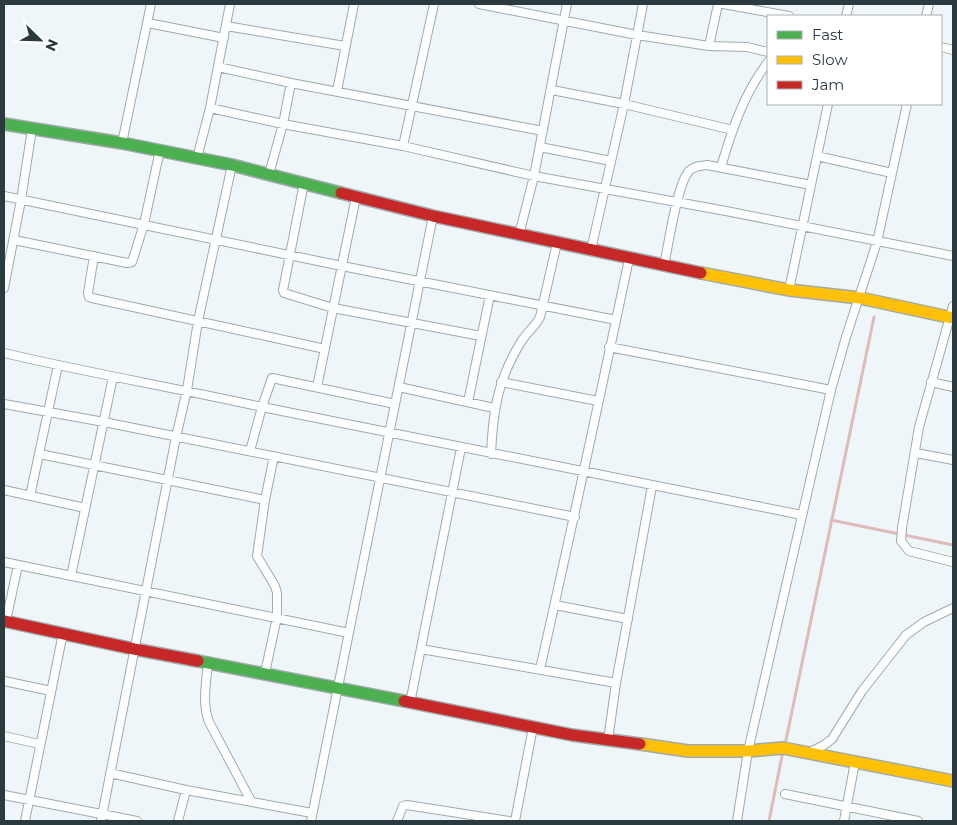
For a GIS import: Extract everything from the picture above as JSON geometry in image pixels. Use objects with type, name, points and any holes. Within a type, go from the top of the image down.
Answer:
[{"type":"street","points":[[122,143],[151,4]]},
{"type":"street","points":[[197,158],[210,108],[230,4]]},
{"type":"street","points":[[337,91],[354,4]]},
{"type":"street","points":[[403,146],[434,4]]},
{"type":"street","points":[[479,4],[637,35],[709,46],[747,47],[767,52]]},
{"type":"street","points":[[519,235],[534,176],[552,90],[567,4]]},
{"type":"street","points":[[591,250],[624,104],[643,4]]},
{"type":"street","points":[[709,46],[718,4]]},
{"type":"street","points":[[723,4],[784,15]]},
{"type":"street","points":[[148,23],[224,38]]},
{"type":"street","points":[[226,26],[345,46]]},
{"type":"street","points":[[721,167],[733,130],[750,90],[767,64]]},
{"type":"street","points":[[218,67],[291,83],[543,130]]},
{"type":"street","points":[[269,174],[283,124],[291,83]]},
{"type":"street","points":[[552,90],[624,104],[733,130]]},
{"type":"street","points":[[789,290],[828,105]]},
{"type":"street","points":[[737,821],[748,751],[831,390],[877,242],[907,105]]},
{"type":"street","points":[[210,108],[283,124],[403,146],[534,176],[953,256]]},
{"type":"street","points":[[4,124],[122,143],[232,165],[433,216],[629,259],[789,290],[860,298],[952,314],[931,382],[918,433],[901,541],[910,551],[953,562]]},
{"type":"street","points":[[4,288],[14,240],[32,129]]},
{"type":"street","points":[[540,147],[611,160]]},
{"type":"street","points":[[14,240],[127,263],[132,262],[144,224],[160,150]]},
{"type":"street","points":[[817,156],[892,173]]},
{"type":"street","points":[[102,818],[198,321],[232,165]]},
{"type":"street","points":[[664,266],[677,202],[685,176],[697,166],[721,167],[811,185]]},
{"type":"street","points":[[304,183],[283,290],[284,293],[333,308],[481,336]]},
{"type":"street","points":[[4,196],[616,320]]},
{"type":"street","points":[[317,387],[356,197]]},
{"type":"street","points":[[311,821],[433,216]]},
{"type":"street","points":[[491,454],[494,408],[501,382],[522,340],[536,325],[543,305],[557,243]]},
{"type":"street","points":[[94,256],[89,297],[325,349]]},
{"type":"street","points":[[540,669],[575,516],[629,259]]},
{"type":"street","points":[[468,402],[490,295]]},
{"type":"street","points":[[610,347],[831,390]]},
{"type":"street","points":[[4,353],[461,448],[802,515]]},
{"type":"street","points":[[30,496],[58,365]]},
{"type":"street","points":[[71,576],[113,377]]},
{"type":"street","points":[[250,451],[272,378],[395,404]]},
{"type":"street","points":[[501,382],[598,401]]},
{"type":"street","points":[[931,382],[953,387]]},
{"type":"street","points":[[400,387],[494,408]]},
{"type":"street","points":[[4,404],[104,422],[575,516]]},
{"type":"street","points":[[410,703],[461,448]]},
{"type":"street","points":[[916,453],[953,460]]},
{"type":"street","points":[[40,454],[265,500]]},
{"type":"street","points":[[265,673],[277,617],[275,586],[257,556],[274,456]]},
{"type":"street","points":[[608,740],[616,683],[652,486]]},
{"type":"street","points":[[4,490],[85,508]]},
{"type":"street","points":[[4,562],[349,633]]},
{"type":"street","points":[[18,565],[5,621],[134,649],[608,740],[688,751],[786,749],[953,780]]},
{"type":"street","points":[[555,605],[628,619]]},
{"type":"street","points":[[807,753],[832,739],[862,691],[906,635],[924,622],[953,608]]},
{"type":"street","points":[[25,821],[39,744],[63,633]]},
{"type":"street","points":[[421,649],[616,683]]},
{"type":"street","points":[[208,663],[204,700],[205,711],[251,801]]},
{"type":"street","points":[[4,681],[51,691]]},
{"type":"street","points":[[515,821],[533,727]]},
{"type":"street","points":[[4,736],[39,744]]},
{"type":"street","points":[[844,821],[855,762]]},
{"type":"street","points":[[110,773],[186,790],[312,813]]},
{"type":"street","points":[[178,821],[186,790]]},
{"type":"street","points":[[785,794],[846,808],[918,821]]},
{"type":"street","points":[[4,795],[102,818],[137,821]]},
{"type":"street","points":[[397,821],[400,809],[407,805],[509,821]]},
{"type":"waterway","points":[[785,745],[874,317]]},
{"type":"waterway","points":[[831,520],[953,545]]},
{"type":"waterway","points":[[769,821],[783,751]]},
{"type":"traffic: fast","points":[[4,124],[122,143],[232,165],[341,193]]},
{"type":"traffic: fast","points":[[198,661],[404,701]]},
{"type":"traffic: slow","points":[[701,273],[789,290],[860,298],[953,318]]},
{"type":"traffic: slow","points":[[640,744],[688,751],[748,751],[783,748],[953,781]]},
{"type":"traffic: jam","points":[[341,193],[433,216],[701,273]]},
{"type":"traffic: jam","points":[[4,621],[198,661]]},
{"type":"traffic: jam","points":[[404,701],[572,735],[640,744]]}]
